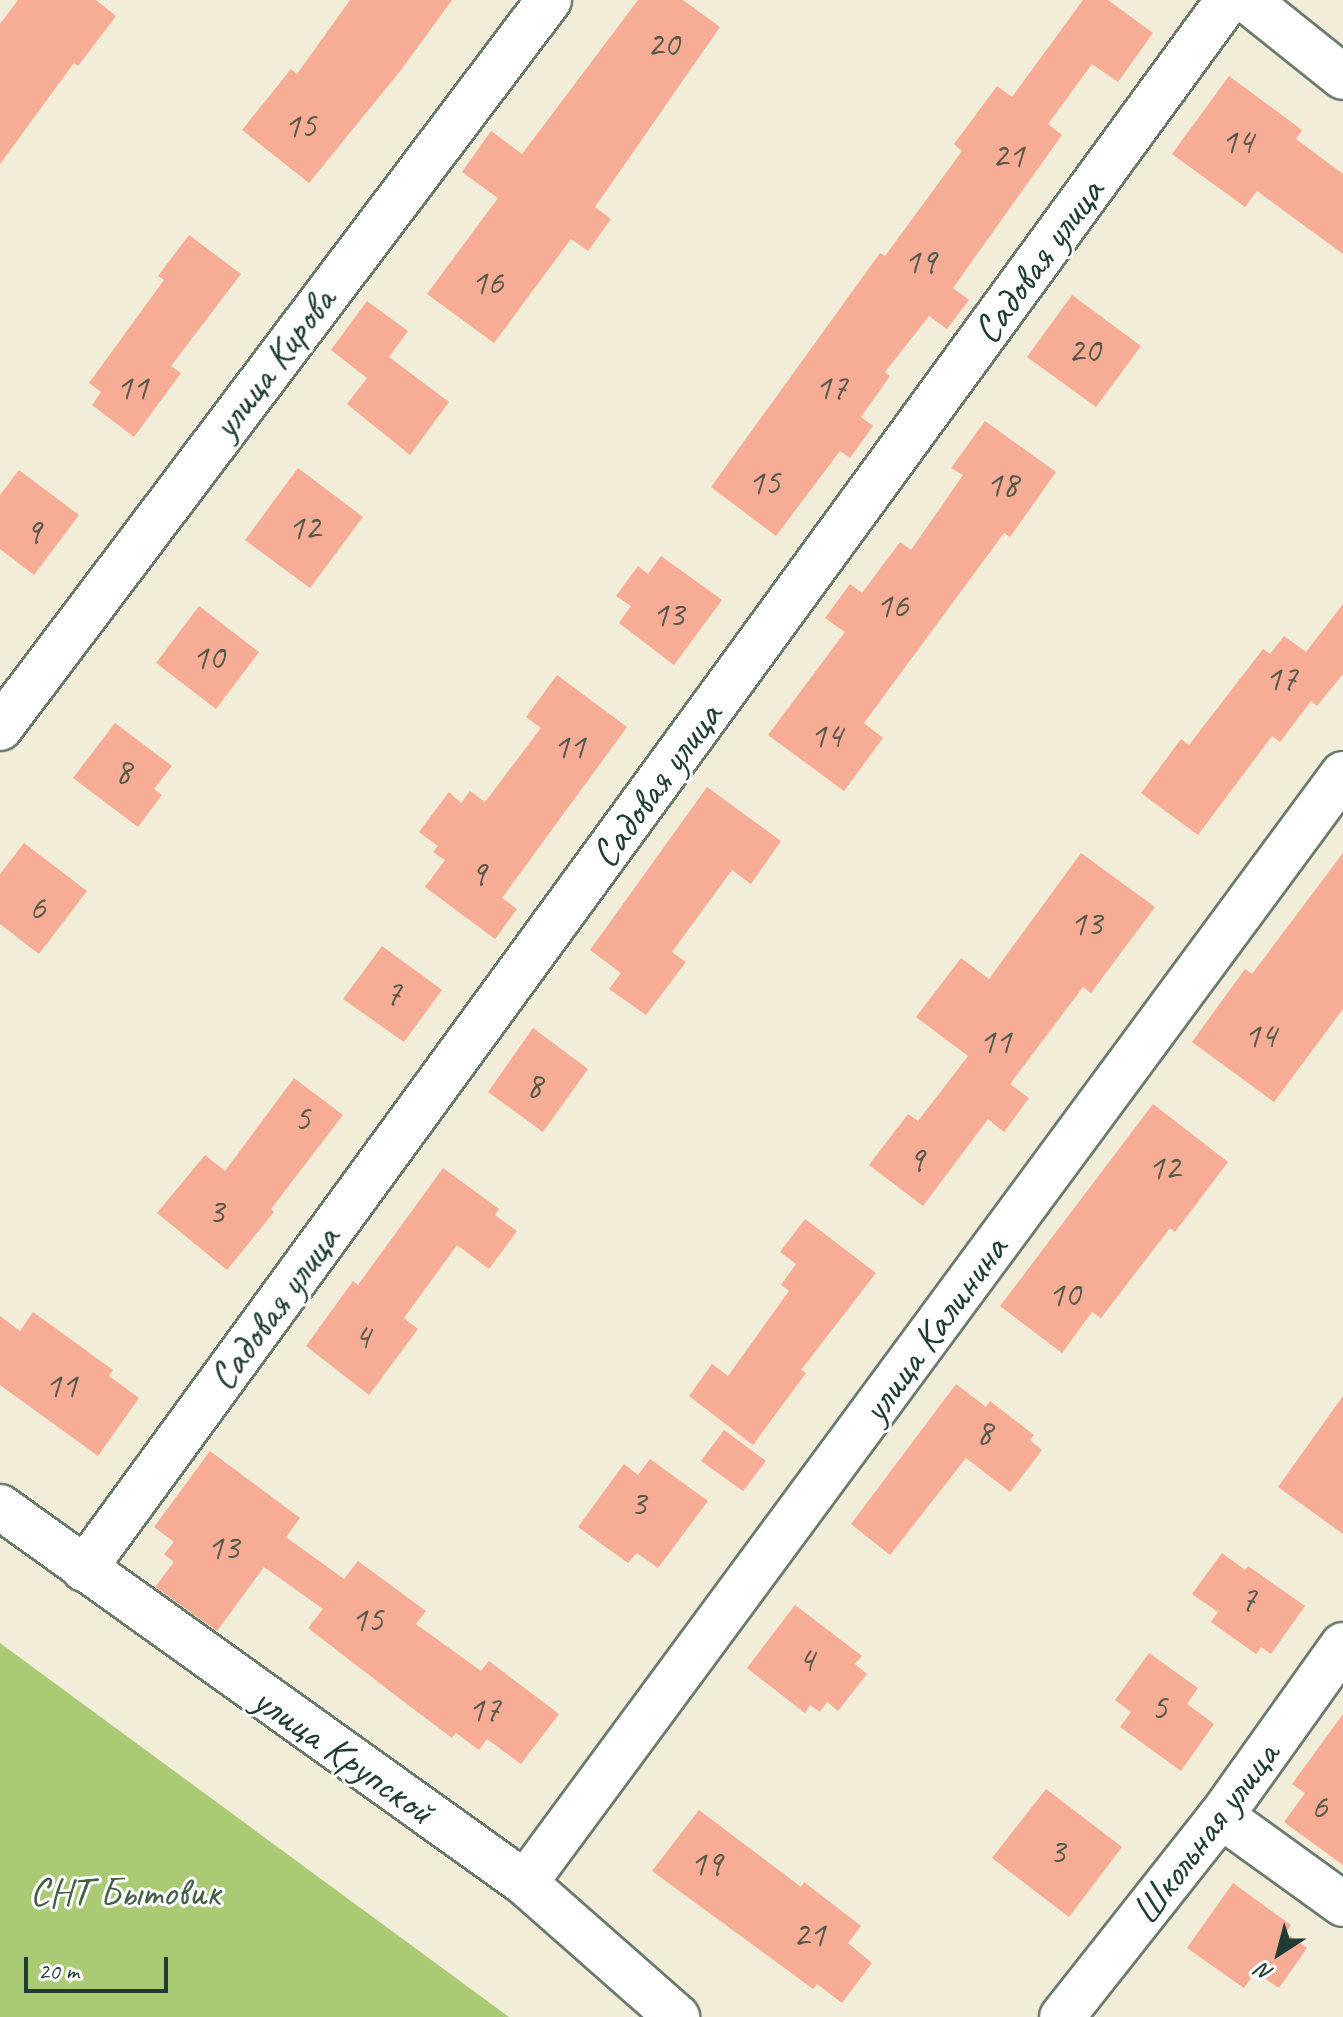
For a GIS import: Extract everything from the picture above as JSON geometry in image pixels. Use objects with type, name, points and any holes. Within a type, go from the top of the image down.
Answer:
[{"type":"street","name":"улица Кирова","points":[[0,728],[549,0]]},
{"type":"street","name":"Садовая улица","points":[[84,1569],[1228,0]]},
{"type":"street","points":[[1247,0],[1343,77]]},
{"type":"street","name":"улица Калинина","points":[[525,1883],[1343,774]]},
{"type":"street","name":"улица Крупской","points":[[0,1507],[525,1883],[677,2017]]},
{"type":"street","name":"Школьная улица","points":[[1062,2017],[1221,1816],[1343,1645]]},
{"type":"street","points":[[1221,1816],[1343,1904]]},
{"type":"green space","name":"СНТ Бытовик","points":[[0,1643],[509,2017],[0,2017]]},
{"type":"building","points":[[18,0],[96,0],[116,16],[78,66],[74,63],[0,164],[0,24]]},
{"type":"building","points":[[350,0],[452,0],[401,70],[309,183],[242,130],[291,69],[297,74]]},
{"type":"building","points":[[638,0],[683,0],[720,27],[595,207],[611,219],[588,251],[571,239],[494,343],[427,294],[498,198],[462,172],[491,131],[522,154]]},
{"type":"building","points":[[1083,0],[1108,0],[1153,33],[1118,82],[1092,64],[1048,124],[1062,135],[953,288],[969,300],[947,329],[929,316],[885,372],[890,376],[861,417],[873,426],[850,458],[840,451],[776,536],[711,487],[880,253],[885,256],[962,151],[954,144],[997,86],[1012,97]]},
{"type":"building","points":[[1229,76],[1302,130],[1296,139],[1343,174],[1343,254],[1257,191],[1245,207],[1172,154]]},
{"type":"building","points":[[189,235],[241,274],[171,366],[181,373],[134,437],[92,405],[101,392],[89,383],[164,280],[158,276]]},
{"type":"building","points":[[1072,295],[1141,346],[1096,407],[1027,357]]},
{"type":"building","points":[[367,301],[408,331],[389,357],[449,402],[410,455],[347,404],[367,378],[331,350]]},
{"type":"building","points":[[985,421],[1056,472],[1010,537],[1004,533],[864,723],[883,738],[844,791],[768,735],[845,632],[825,618],[850,584],[862,593],[900,542],[911,550],[963,475],[951,468]]},
{"type":"building","points":[[298,468],[363,517],[310,588],[245,540]]},
{"type":"building","points":[[19,470],[79,515],[34,575],[0,549],[0,495]]},
{"type":"building","points":[[661,556],[722,600],[674,665],[619,623],[631,606],[616,596],[638,566],[648,574]]},
{"type":"building","points":[[1343,604],[1343,674],[1317,706],[1311,701],[1280,742],[1272,736],[1198,835],[1141,793],[1181,739],[1189,745],[1263,649],[1270,654],[1284,636],[1306,652]]},
{"type":"building","points":[[199,606],[259,652],[216,709],[156,663]]},
{"type":"building","points":[[557,675],[627,727],[502,898],[517,909],[495,939],[425,887],[445,860],[433,852],[438,846],[419,832],[449,792],[461,803],[470,791],[485,802],[541,728],[526,717]]},
{"type":"building","points":[[115,723],[172,766],[154,789],[162,795],[138,827],[73,778]]},
{"type":"building","points":[[707,787],[781,841],[751,884],[732,870],[672,952],[686,962],[646,1015],[609,989],[621,973],[590,950]]},
{"type":"building","points":[[24,843],[87,891],[39,954],[0,924],[0,874]]},
{"type":"building","points":[[1081,853],[1155,907],[1091,993],[1083,987],[1010,1084],[1029,1098],[1004,1132],[988,1119],[923,1206],[869,1165],[908,1114],[918,1121],[968,1056],[916,1017],[961,958],[989,979]]},
{"type":"building","points":[[1343,853],[1343,1009],[1274,1102],[1192,1042],[1245,969],[1252,974]]},
{"type":"building","points":[[382,946],[442,990],[404,1042],[343,999]]},
{"type":"building","points":[[533,1028],[588,1069],[543,1132],[488,1092]]},
{"type":"building","points":[[294,1078],[343,1115],[271,1209],[274,1212],[227,1270],[157,1213],[205,1155],[225,1171]]},
{"type":"building","points":[[1153,1104],[1228,1162],[1175,1232],[1170,1228],[1101,1318],[1092,1312],[1062,1353],[1000,1306]]},
{"type":"building","points":[[443,1168],[499,1209],[495,1215],[517,1231],[489,1269],[457,1245],[404,1318],[418,1329],[369,1395],[306,1346],[353,1281],[358,1285]]},
{"type":"building","points":[[805,1219],[876,1273],[801,1370],[806,1373],[753,1445],[689,1396],[712,1364],[728,1376],[789,1291],[781,1285],[796,1264],[780,1252]]},
{"type":"building","points":[[33,1312],[113,1370],[109,1376],[139,1398],[98,1456],[0,1385],[0,1316],[20,1331]]},
{"type":"building","points":[[956,1384],[986,1407],[990,1401],[1034,1435],[1030,1440],[1042,1450],[1010,1492],[966,1458],[890,1555],[851,1524]]},
{"type":"building","points":[[1343,1396],[1343,1534],[1278,1487]]},
{"type":"building","points":[[724,1430],[766,1461],[743,1491],[701,1461]]},
{"type":"building","points":[[210,1451],[300,1518],[286,1537],[344,1579],[358,1561],[426,1611],[416,1624],[481,1671],[489,1661],[559,1714],[521,1764],[487,1739],[479,1750],[456,1733],[452,1738],[399,1698],[308,1628],[323,1609],[264,1567],[217,1631],[155,1587],[174,1562],[164,1554],[174,1542],[154,1527]]},
{"type":"building","points":[[650,1459],[708,1501],[658,1568],[637,1553],[628,1563],[578,1527],[624,1464],[638,1475]]},
{"type":"building","points":[[1222,1553],[1245,1570],[1248,1566],[1305,1606],[1271,1654],[1261,1647],[1256,1654],[1211,1622],[1218,1612],[1192,1594]]},
{"type":"building","points":[[795,1605],[862,1656],[855,1664],[867,1674],[838,1711],[827,1702],[820,1712],[810,1705],[805,1713],[747,1668]]},
{"type":"building","points":[[1149,1653],[1198,1688],[1187,1704],[1214,1724],[1181,1771],[1120,1727],[1131,1712],[1115,1700]]},
{"type":"building","points":[[1343,1714],[1343,1865],[1284,1822],[1305,1793],[1292,1784]]},
{"type":"building","points":[[1046,1789],[1122,1847],[1069,1917],[992,1858]]},
{"type":"building","points":[[699,1810],[801,1887],[804,1882],[861,1926],[848,1943],[872,1963],[842,2003],[817,1984],[813,1989],[652,1871]]},
{"type":"building","points":[[1233,1883],[1291,1925],[1286,1933],[1307,1948],[1279,1988],[1255,1972],[1244,1988],[1187,1948]]}]
